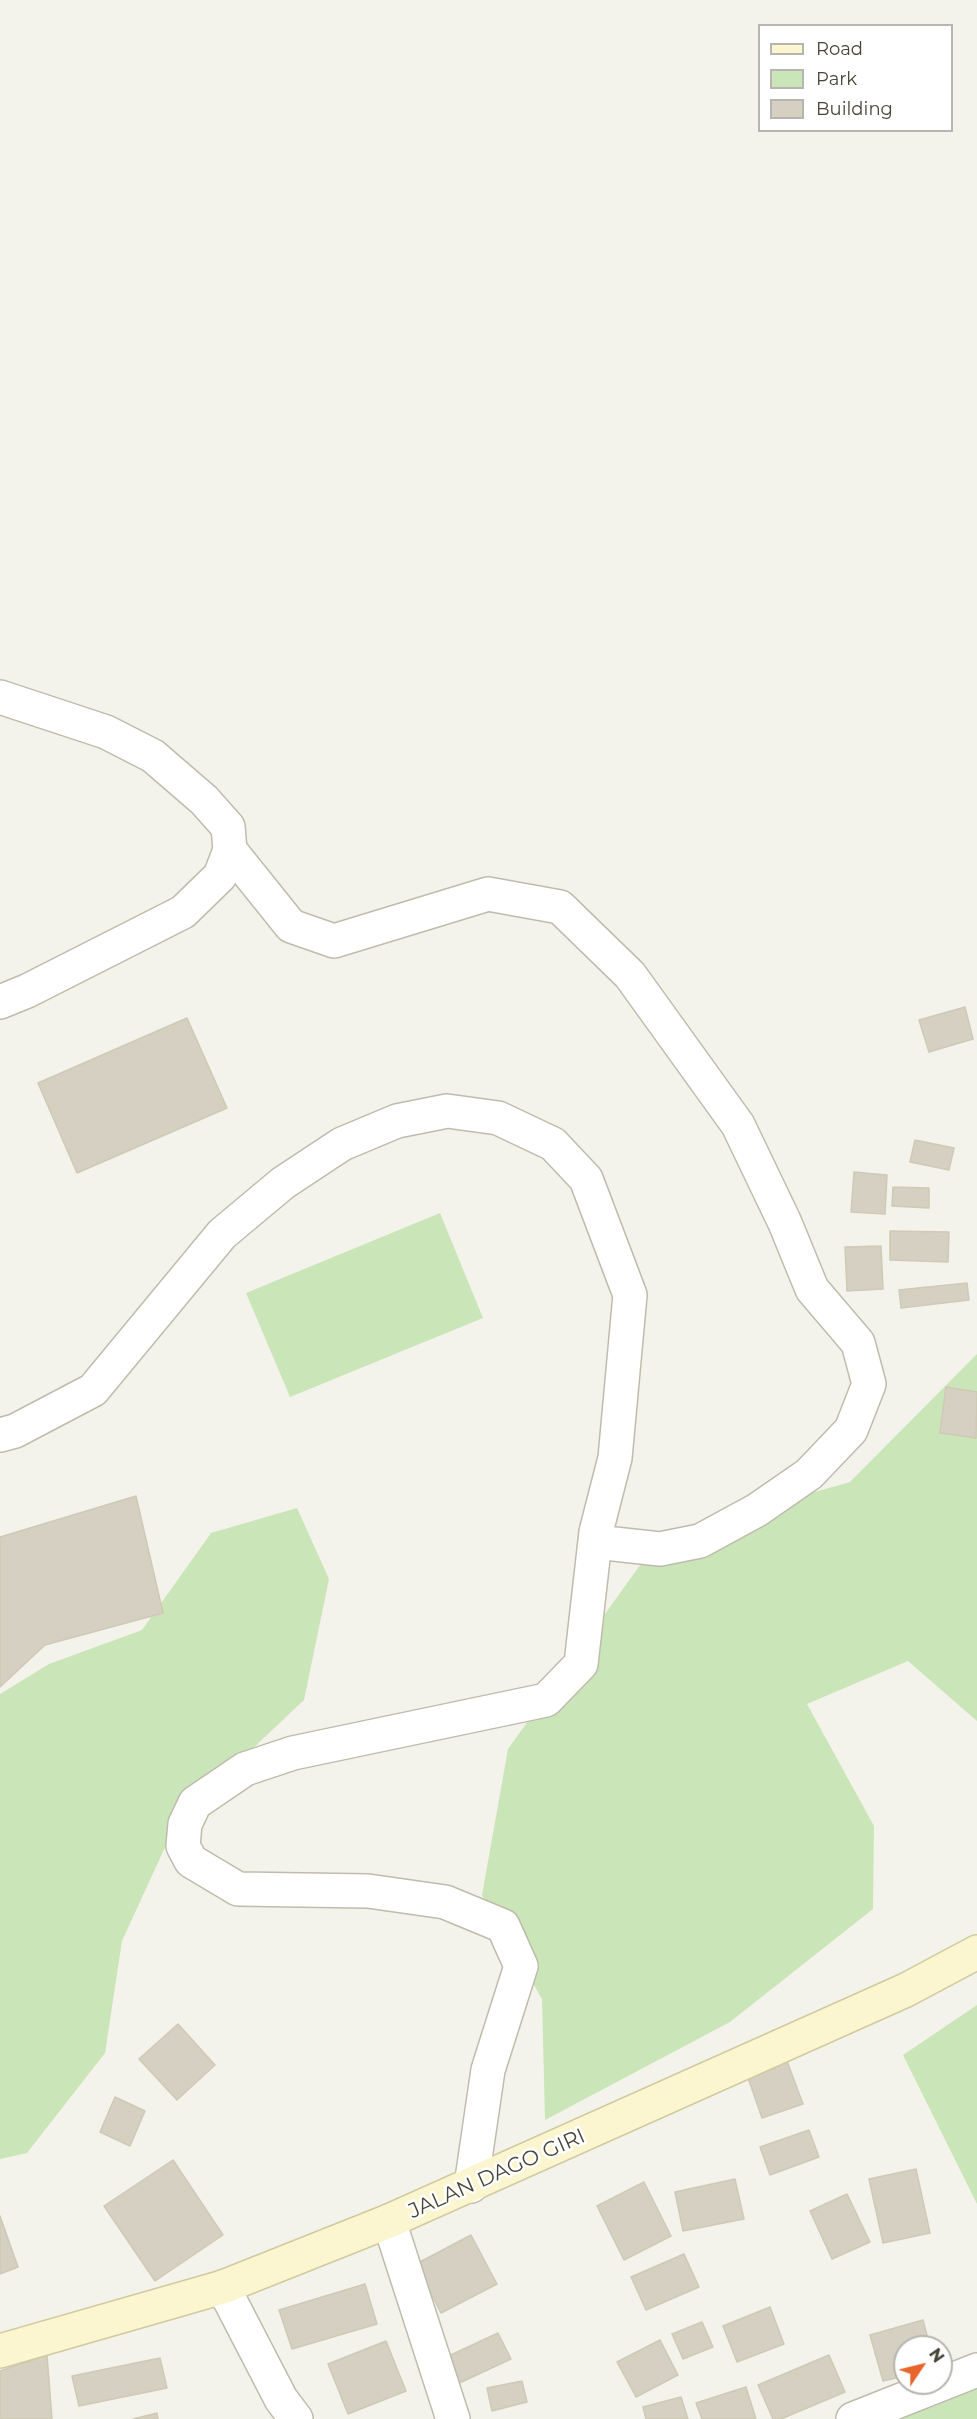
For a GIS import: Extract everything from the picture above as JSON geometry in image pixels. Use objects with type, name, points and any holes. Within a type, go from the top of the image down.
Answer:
[{"type":"main road","name":"JALAN DAGO GIRI","points":[[0,2351],[223,2287],[389,2221],[906,1990],[977,1952]]},
{"type":"street","points":[[0,697],[106,732],[153,756],[204,800],[228,827],[230,850],[220,876],[183,912],[27,991],[0,1002]]},
{"type":"street","points":[[230,850],[291,926],[334,941],[488,894],[560,907],[630,975],[738,1125],[785,1223],[812,1288],[858,1343],[869,1384],[851,1430],[809,1474],[757,1510],[700,1541],[660,1549],[596,1542]]},
{"type":"street","points":[[0,1436],[15,1431],[93,1390],[222,1234],[283,1183],[342,1144],[397,1121],[447,1111],[498,1118],[554,1144],[586,1179],[630,1295],[615,1458],[596,1542],[581,1664],[546,1700],[293,1753],[245,1769],[195,1803],[185,1824],[183,1845],[191,1861],[238,1889],[379,1893],[445,1902],[503,1926],[521,1965],[488,2070],[471,2186]]},
{"type":"street","points":[[389,2221],[453,2419]]},
{"type":"street","points":[[223,2287],[280,2399],[296,2419]]},
{"type":"street","points":[[853,2419],[977,2370]]},
{"type":"green space","points":[[440,1213],[483,1318],[290,1397],[246,1293]]},
{"type":"green space","points":[[977,1354],[977,1721],[908,1661],[807,1704],[874,1826],[873,1909],[730,2022],[545,2120],[542,1999],[482,1895],[508,1749],[661,1536],[850,1482]]},
{"type":"green space","points":[[297,1508],[329,1579],[304,1700],[178,1819],[122,1941],[105,2053],[27,2153],[0,2159],[0,1694],[49,1664],[142,1630],[211,1533]]},
{"type":"green space","points":[[977,2005],[977,2204],[903,2055]]},
{"type":"green space","points":[[977,2381],[977,2419],[873,2419],[939,2395],[953,2395],[953,2390]]},
{"type":"building","points":[[965,1007],[973,1039],[929,1052],[919,1020]]},
{"type":"building","points":[[187,1018],[227,1108],[77,1173],[38,1083]]},
{"type":"building","points":[[915,1140],[954,1148],[949,1170],[910,1162]]},
{"type":"building","points":[[854,1172],[887,1175],[885,1214],[851,1212]]},
{"type":"building","points":[[893,1187],[929,1188],[929,1208],[892,1206]]},
{"type":"building","points":[[890,1231],[949,1232],[948,1262],[890,1260]]},
{"type":"building","points":[[881,1246],[883,1289],[847,1291],[845,1247]]},
{"type":"building","points":[[967,1283],[969,1300],[901,1308],[899,1290]]},
{"type":"building","points":[[946,1387],[977,1392],[976,1438],[940,1433]]},
{"type":"building","points":[[136,1496],[163,1613],[45,1645],[0,1687],[0,1537]]},
{"type":"building","points":[[178,2024],[215,2065],[177,2100],[139,2059]]},
{"type":"building","points":[[787,2061],[803,2104],[762,2118],[747,2075]]},
{"type":"building","points":[[115,2097],[145,2111],[130,2146],[100,2132]]},
{"type":"building","points":[[809,2130],[819,2157],[770,2175],[760,2147]]},
{"type":"building","points":[[173,2160],[223,2235],[155,2281],[104,2206]]},
{"type":"building","points":[[916,2169],[930,2233],[883,2243],[869,2179]]},
{"type":"building","points":[[735,2179],[744,2219],[683,2231],[675,2192]]},
{"type":"building","points":[[644,2182],[671,2236],[624,2260],[597,2206]]},
{"type":"building","points":[[847,2194],[870,2242],[832,2259],[810,2211]]},
{"type":"building","points":[[0,2216],[18,2267],[0,2274]]},
{"type":"building","points":[[471,2235],[497,2284],[441,2313],[416,2264]]},
{"type":"building","points":[[684,2254],[699,2287],[646,2310],[631,2277]]},
{"type":"building","points":[[365,2284],[377,2324],[292,2349],[279,2310]]},
{"type":"building","points":[[770,2307],[784,2344],[737,2362],[723,2326]]},
{"type":"building","points":[[923,2320],[927,2335],[893,2335],[893,2379],[883,2381],[870,2335]]},
{"type":"building","points":[[702,2322],[713,2347],[683,2359],[672,2334]]},
{"type":"building","points":[[498,2333],[511,2359],[453,2386],[440,2360]]},
{"type":"building","points":[[660,2340],[678,2375],[636,2397],[617,2362]]},
{"type":"building","points":[[386,2341],[406,2391],[348,2414],[328,2364]]},
{"type":"building","points":[[47,2355],[52,2419],[0,2419],[0,2371]]},
{"type":"building","points":[[829,2355],[845,2392],[781,2419],[773,2419],[758,2385]]},
{"type":"building","points":[[160,2358],[167,2388],[79,2406],[72,2376]]},
{"type":"building","points":[[522,2381],[527,2402],[492,2411],[487,2388]]},
{"type":"building","points":[[746,2387],[756,2419],[702,2419],[696,2403]]},
{"type":"building","points":[[681,2397],[688,2419],[646,2419],[643,2407]]},
{"type":"building","points":[[157,2413],[158,2419],[133,2419]]}]
